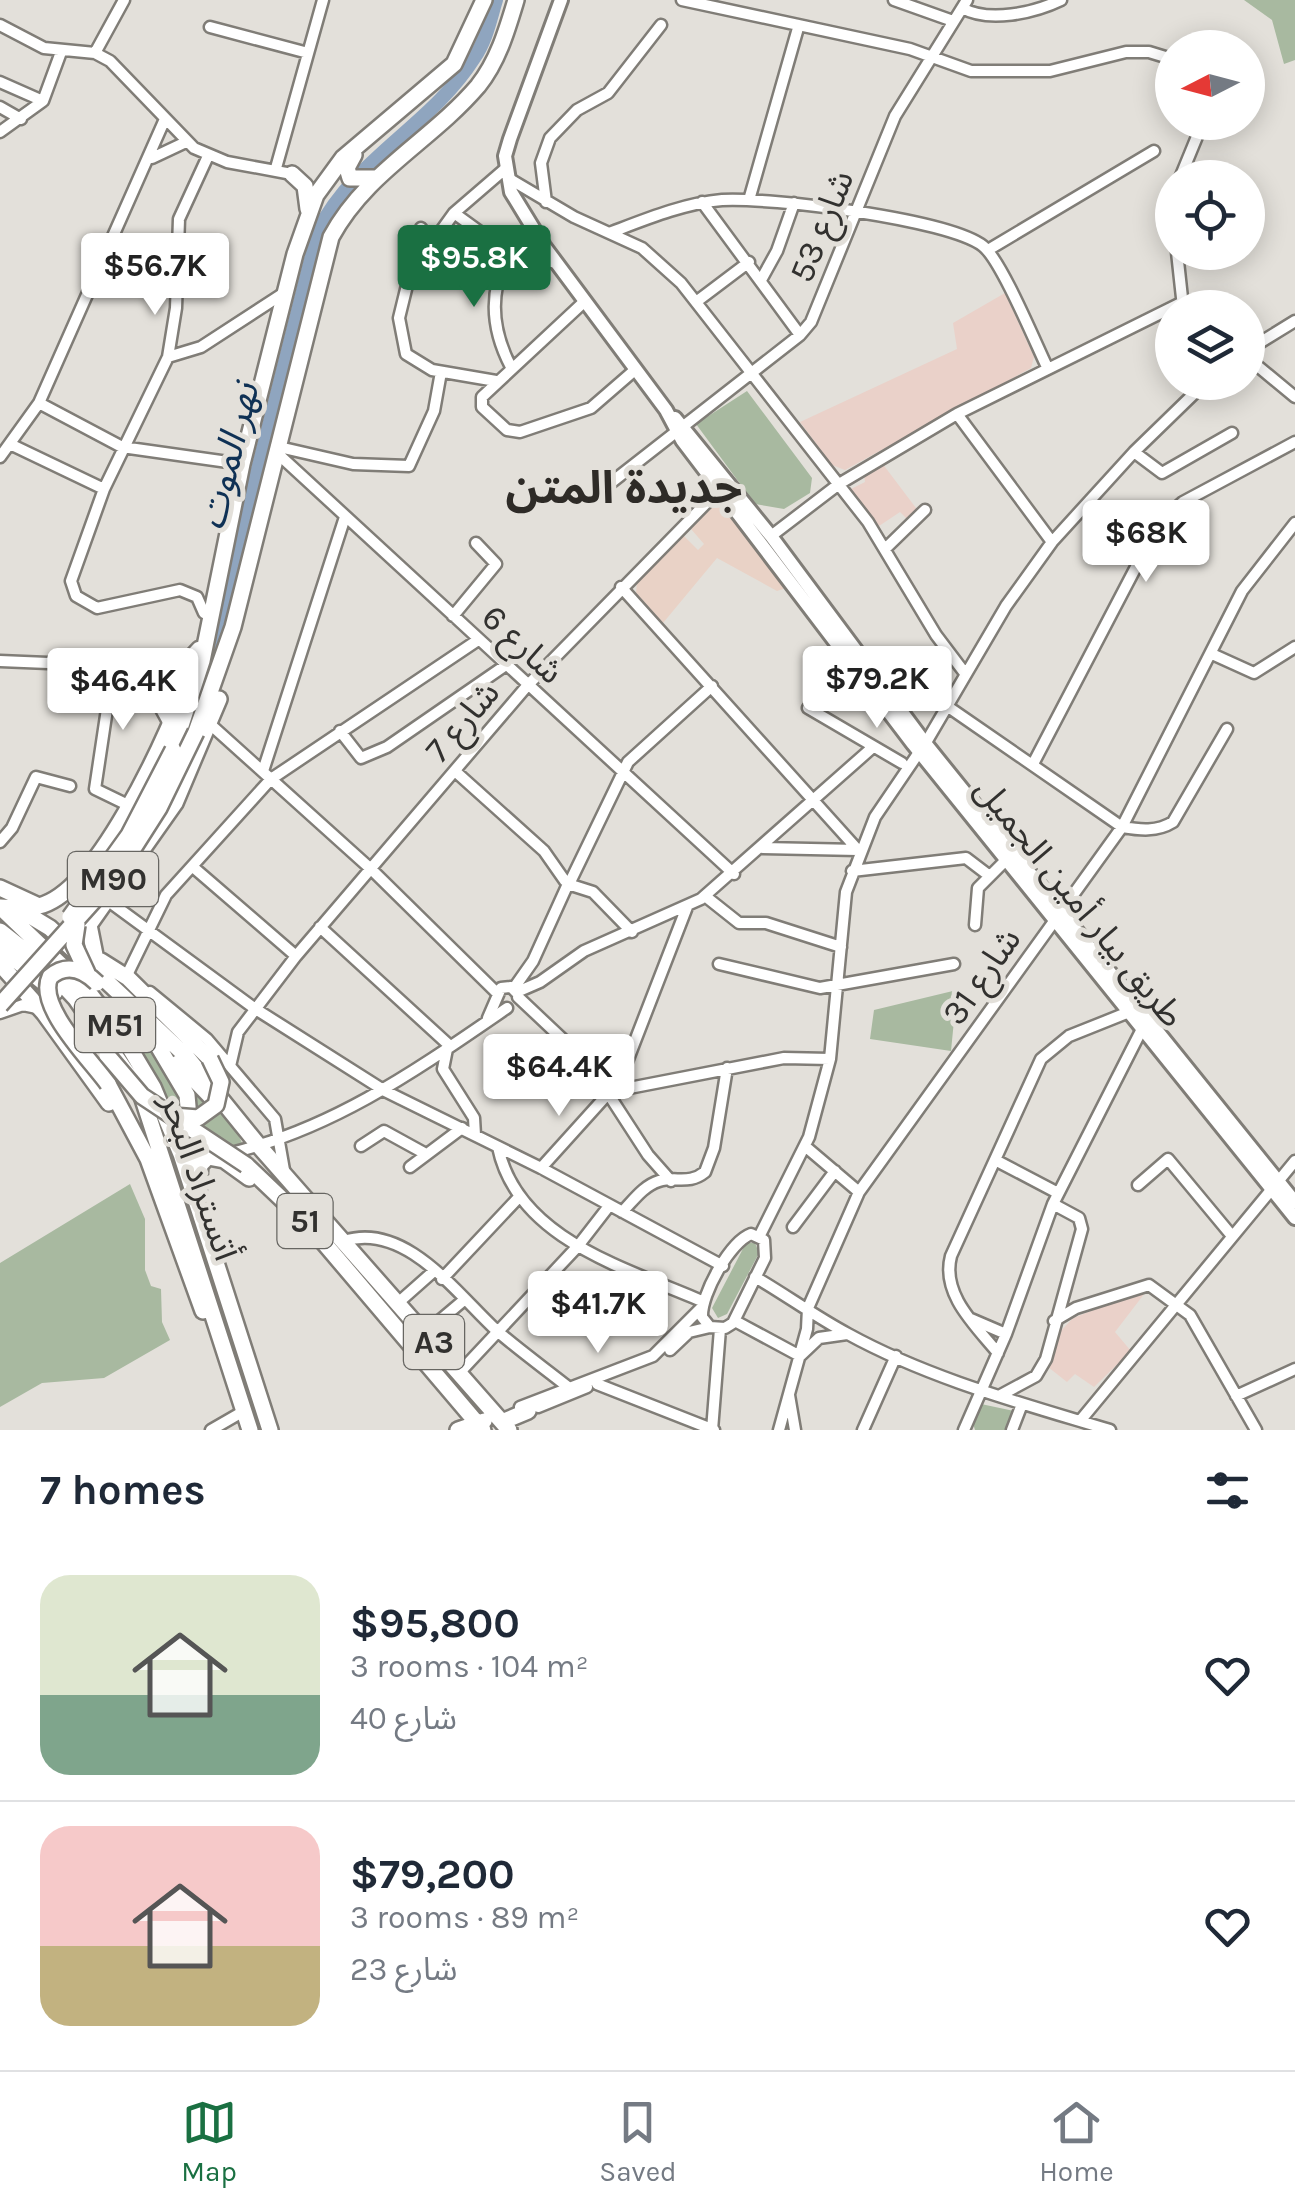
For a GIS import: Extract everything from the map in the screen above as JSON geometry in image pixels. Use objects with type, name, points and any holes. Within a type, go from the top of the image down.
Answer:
[{"type":"highway","points":[[292,174],[318,180],[344,163],[361,143],[454,64],[484,0]]},
{"type":"highway","name":"M90","points":[[0,1005],[80,920],[142,837],[204,729],[331,237],[367,179],[478,85],[498,52],[516,0]]},
{"type":"highway","points":[[344,163],[348,175],[367,179]]},
{"type":"highway","name":"M90","points":[[6,984],[93,888],[136,823],[173,750],[202,661],[242,464],[306,220],[344,163]]},
{"type":"highway","points":[[292,174],[307,192],[306,220]]},
{"type":"highway","points":[[122,880],[87,917],[78,921],[62,912],[61,902],[68,888],[102,849],[130,806],[168,732],[198,647],[232,513]]},
{"type":"highway","points":[[0,946],[54,990],[136,1090],[164,1113],[192,1119],[216,1106],[221,1082],[213,1054],[98,958],[88,928],[175,803],[204,729]]},
{"type":"highway","points":[[2,882],[39,906],[98,958],[207,1066],[237,1118]]},
{"type":"highway","points":[[39,906],[68,888]]},
{"type":"highway","points":[[0,907],[17,908],[58,934],[186,1056],[290,1181]]},
{"type":"highway","name":"أتستراد البحر","points":[[0,907],[60,960],[122,1035],[157,1096],[187,1174],[270,1430]]},
{"type":"highway","points":[[80,920],[74,950],[94,979],[237,1118]]},
{"type":"highway","name":"أتستراد البحر","points":[[0,931],[68,990],[133,1078],[156,1130],[250,1430]]},
{"type":"highway","points":[[0,964],[87,1070],[154,1180]]},
{"type":"highway","points":[[94,979],[72,969],[55,972],[48,980],[46,997],[108,1084],[148,1158],[210,1331],[225,1349]]},
{"type":"highway","points":[[152,1036],[187,1095],[198,1197],[210,1247]]},
{"type":"highway","name":"51","points":[[164,1113],[246,1165],[288,1203],[358,1283]]},
{"type":"highway","points":[[198,1197],[200,1164],[212,1157],[228,1162],[256,1184],[341,1276],[358,1283]]},
{"type":"highway","name":"A3","points":[[290,1181],[460,1372],[494,1425]]},
{"type":"highway","name":"A3","points":[[358,1283],[456,1398],[494,1425]]},
{"type":"highway","points":[[456,1398],[460,1417],[455,1430],[494,1425],[528,1411]]},
{"type":"highway","points":[[519,1430],[528,1411]]},
{"type":"main road","points":[[506,173],[514,124],[558,0]]},
{"type":"main road","name":"طريق بيار أمين الجميل","points":[[506,173],[521,212],[678,427],[1058,914],[1142,1029],[1281,1180],[1295,1218]]},
{"type":"main road","name":"طريق بيار أمين الجميل","points":[[724,485],[771,536],[1008,858],[1281,1180],[1295,1202]]},
{"type":"street","points":[[94,53],[124,0]]},
{"type":"street","points":[[276,168],[323,0]]},
{"type":"street","points":[[475,0],[477,18]]},
{"type":"street","points":[[682,0],[929,56],[970,71],[1050,71],[1126,52],[1155,54]]},
{"type":"street","points":[[894,0],[952,21]]},
{"type":"street","points":[[964,4],[978,15],[1061,0]]},
{"type":"street","name":"شارع 53","points":[[594,496],[800,335],[817,310],[894,116],[964,4]]},
{"type":"street","points":[[0,25],[61,52],[94,53],[118,68],[186,142],[208,156],[292,174]]},
{"type":"street","points":[[546,202],[541,163],[550,138],[576,110],[608,92],[661,25]]},
{"type":"street","points":[[210,27],[308,53]]},
{"type":"street","points":[[749,200],[798,28]]},
{"type":"street","points":[[0,132],[44,101],[61,52]]},
{"type":"street","points":[[0,82],[44,101]]},
{"type":"street","points":[[0,107],[21,119]]},
{"type":"street","points":[[0,457],[38,403],[152,158],[165,120]]},
{"type":"street","points":[[152,158],[186,142]]},
{"type":"street","points":[[988,250],[1154,151]]},
{"type":"street","points":[[204,613],[197,597],[186,591],[105,608],[89,606],[76,596],[71,573],[122,447],[168,357],[176,308],[179,219],[208,156]]},
{"type":"street","points":[[441,231],[454,213],[506,173],[546,202],[612,232],[663,264],[839,484],[964,672]]},
{"type":"street","points":[[521,212],[534,195]]},
{"type":"street","points":[[612,232],[702,202],[749,200],[794,203],[944,230],[988,250],[1047,367]]},
{"type":"street","points":[[702,202],[800,335]]},
{"type":"street","points":[[761,280],[777,251],[794,203]]},
{"type":"street","points":[[454,213],[509,252],[557,262]]},
{"type":"street","points":[[421,228],[400,318],[406,354],[441,372],[496,381]]},
{"type":"street","points":[[509,252],[494,304],[499,338],[511,367]]},
{"type":"street","points":[[696,302],[749,262]]},
{"type":"street","points":[[168,357],[201,348],[286,292]]},
{"type":"street","points":[[585,301],[496,381],[482,397],[482,407],[516,433],[592,408],[636,370]]},
{"type":"street","points":[[771,536],[839,484],[957,414],[1155,318]]},
{"type":"street","points":[[1265,340],[1295,321]]},
{"type":"street","points":[[278,450],[353,464],[409,466],[434,411],[441,372]]},
{"type":"street","points":[[1265,372],[1295,397]]},
{"type":"street","points":[[528,1411],[650,1364],[689,1332],[735,1321],[767,1252],[760,1235],[806,1146],[830,1059],[841,947],[858,850],[964,672],[1052,542],[1187,400]]},
{"type":"street","points":[[38,403],[122,447],[242,464]]},
{"type":"street","points":[[957,414],[1052,542]]},
{"type":"street","points":[[1134,452],[1162,472],[1232,433]]},
{"type":"street","points":[[1034,762],[1138,558],[1166,514],[1295,442]]},
{"type":"street","points":[[12,445],[104,489]]},
{"type":"street","name":"شارع 6","points":[[278,450],[345,517],[734,874]]},
{"type":"street","name":"شارع 7","points":[[238,1032],[320,927],[527,686],[724,485]]},
{"type":"street","points":[[886,550],[925,510]]},
{"type":"street","points":[[267,775],[345,517]]},
{"type":"street","name":"شارع 31","points":[[778,1430],[800,1356],[808,1308],[860,1192],[1122,827],[1249,579],[1293,529]]},
{"type":"street","points":[[452,616],[496,564],[476,543]]},
{"type":"street","points":[[621,587],[858,850]]},
{"type":"street","points":[[126,978],[166,895],[267,775],[478,640]]},
{"type":"street","points":[[0,661],[166,679],[198,647]]},
{"type":"street","points":[[1212,654],[1254,673],[1295,647]]},
{"type":"street","points":[[340,731],[361,758],[388,747],[506,666]]},
{"type":"street","points":[[107,670],[163,706],[168,732]]},
{"type":"street","points":[[107,670],[110,689],[95,789],[130,806]]},
{"type":"street","points":[[212,1157],[280,1140],[384,1091],[485,1023],[533,961],[622,772],[636,753],[712,686]]},
{"type":"street","points":[[944,704],[1034,762],[1122,827],[1158,829],[1173,822],[1226,729]]},
{"type":"street","points":[[808,708],[902,763]]},
{"type":"street","points":[[204,729],[267,775],[611,1089],[657,1168],[671,1181]]},
{"type":"street","points":[[896,783],[902,763],[922,740]]},
{"type":"street","points":[[509,996],[540,982],[584,951],[705,896],[873,746]]},
{"type":"street","points":[[456,772],[544,851],[569,883],[593,892],[632,932]]},
{"type":"street","points":[[0,842],[11,830],[36,777],[70,786]]},
{"type":"street","points":[[763,848],[858,850]]},
{"type":"street","points":[[852,871],[966,858],[987,874]]},
{"type":"street","points":[[975,925],[977,891],[987,874],[1008,858]]},
{"type":"street","points":[[193,867],[296,956]]},
{"type":"street","points":[[705,896],[739,923],[766,923],[841,947]]},
{"type":"street","points":[[107,900],[254,1008],[384,1091],[542,1168],[723,1266]]},
{"type":"street","points":[[542,1168],[611,1089],[687,907]]},
{"type":"street","points":[[320,927],[449,1047]]},
{"type":"street","points":[[719,964],[799,984],[838,988],[954,964]]},
{"type":"street","points":[[0,1014],[22,1005],[44,1014]]},
{"type":"street","points":[[998,1353],[952,1292],[948,1267],[1031,1075],[1047,1052],[1069,1036],[1129,1012]]},
{"type":"street","points":[[964,1430],[1006,1334],[1056,1198],[1142,1029]]},
{"type":"street","points":[[238,1032],[213,1054],[230,1066],[275,1119],[280,1161],[290,1181]]},
{"type":"street","points":[[230,1066],[238,1032]]},
{"type":"street","points":[[449,1047],[443,1069],[474,1118],[475,1135]]},
{"type":"street","points":[[611,1089],[798,1056],[830,1059]]},
{"type":"street","points":[[622,1212],[658,1181],[697,1179],[710,1164],[727,1068]]},
{"type":"street","points":[[410,1167],[462,1128]]},
{"type":"street","points":[[361,1146],[384,1131],[424,1153]]},
{"type":"street","points":[[806,1146],[860,1192]]},
{"type":"street","points":[[498,1147],[506,1173],[520,1196],[578,1246],[703,1304]]},
{"type":"street","points":[[1138,1185],[1169,1159],[1232,1236]]},
{"type":"street","points":[[997,1161],[1056,1198],[1082,1226],[1039,1372],[998,1397]]},
{"type":"street","points":[[1080,1421],[1295,1161]]},
{"type":"street","points":[[793,1226],[835,1171]]},
{"type":"street","points":[[399,1302],[438,1275],[520,1196]]},
{"type":"street","points":[[460,1372],[500,1333],[610,1206]]},
{"type":"street","points":[[494,1425],[568,1387],[653,1356],[703,1304],[744,1236],[760,1235]]},
{"type":"street","points":[[344,1241],[362,1237],[382,1240],[416,1256],[500,1333],[568,1387]]},
{"type":"street","points":[[756,1277],[848,1334],[896,1356],[982,1392],[1110,1430]]},
{"type":"street","points":[[1054,1321],[1142,1284],[1178,1304],[1205,1337],[1256,1430]]},
{"type":"street","points":[[426,1332],[464,1300]]},
{"type":"street","points":[[703,1304],[702,1317],[715,1328]]},
{"type":"street","points":[[970,1318],[1006,1334]]},
{"type":"street","points":[[735,1321],[800,1356],[818,1338],[848,1334]]},
{"type":"street","points":[[597,1384],[712,1430],[715,1328]]},
{"type":"street","points":[[863,1430],[896,1356]]},
{"type":"street","points":[[1236,1396],[1295,1369]]},
{"type":"street","points":[[788,1389],[794,1430]]},
{"type":"street","points":[[1012,1430],[1022,1404]]},
{"type":"street","points":[[211,1430],[244,1411]]},
{"type":"shaded area","points":[[1005,293],[1034,357],[1031,368],[845,470],[832,465],[800,422],[957,349],[953,323]]},
{"type":"shaded area","points":[[882,463],[919,512],[908,520],[900,512],[879,526],[849,490],[865,482],[864,474]]},
{"type":"shaded area","points":[[725,501],[789,587],[777,591],[717,558],[663,623],[636,593],[637,583],[684,536],[698,550],[704,544],[691,529],[717,502]]},
{"type":"shaded area","points":[[1148,1289],[1115,1332],[1131,1351],[1094,1387],[1075,1374],[1067,1382],[1048,1367],[1058,1334],[1073,1318]]},
{"type":"green space","points":[[1244,0],[1295,0],[1295,60],[1284,64],[1272,20]]},
{"type":"green space","points":[[747,391],[812,478],[810,493],[784,509],[755,504],[696,424]]},
{"type":"green space","points":[[957,990],[951,1051],[870,1039],[874,1010]]},
{"type":"green space","points":[[127,1027],[150,1043],[187,1109],[176,1114]]},
{"type":"green space","points":[[181,1073],[236,1130],[243,1145],[198,1161]]},
{"type":"green space","points":[[130,1184],[145,1219],[145,1270],[151,1286],[161,1289],[162,1322],[170,1340],[104,1378],[42,1383],[0,1407],[0,1263]]},
{"type":"green space","points":[[746,1243],[755,1243],[759,1253],[727,1314],[718,1318],[712,1308]]},
{"type":"green space","points":[[981,1404],[1014,1411],[1008,1430],[975,1430],[972,1420]]},
{"type":"waterway","name":"نهر الموت","points":[[179,749],[196,714],[318,231],[352,182],[457,82],[482,45],[496,0]]},
{"type":"district","name":"جديدة المتن","points":[[624,487]]}]
